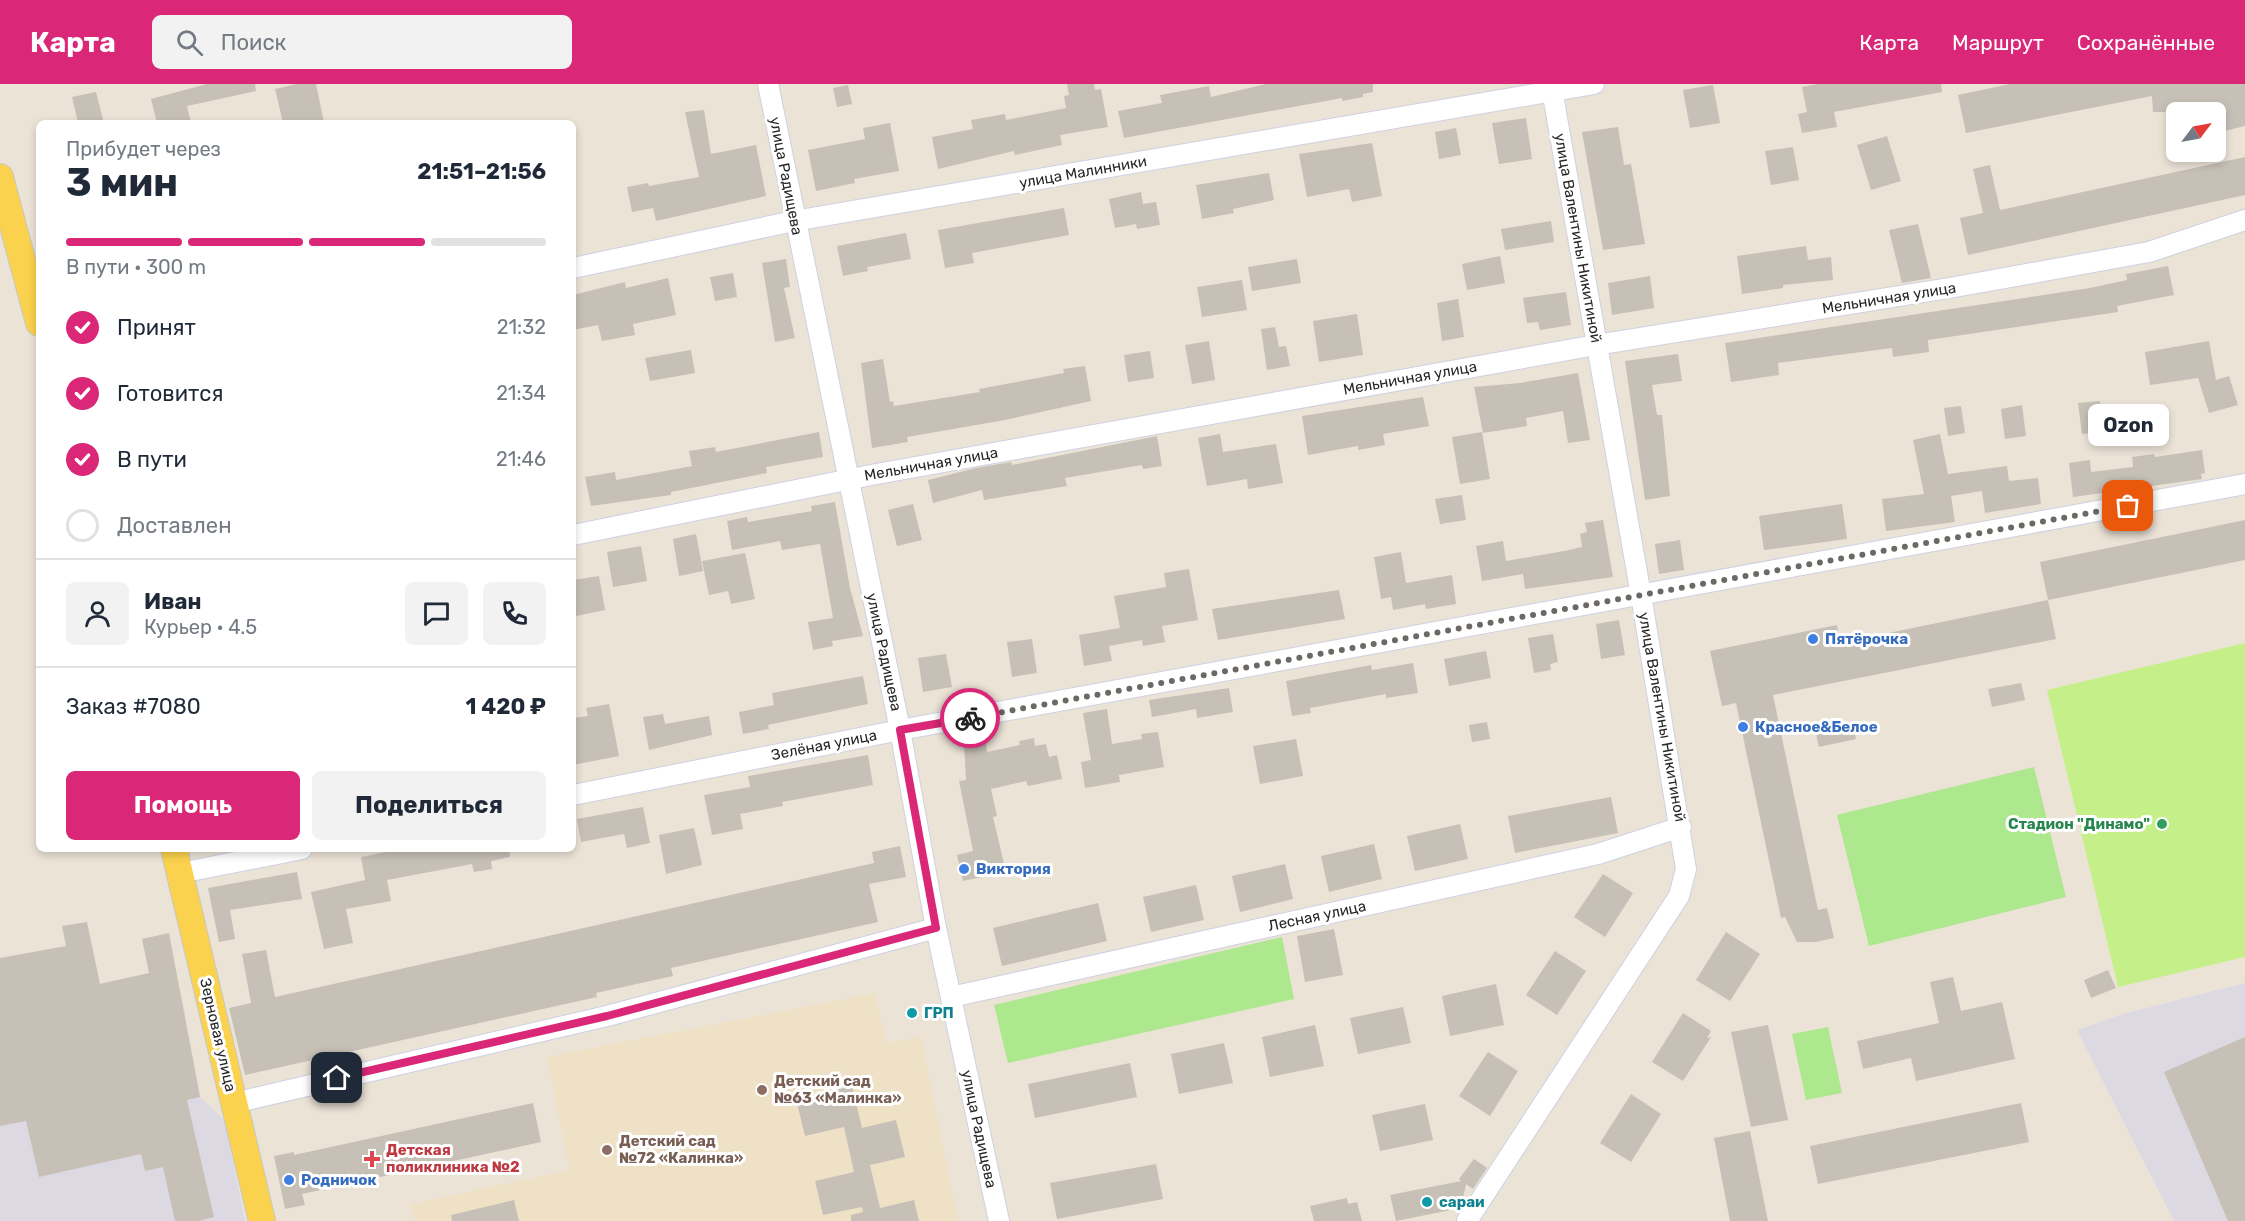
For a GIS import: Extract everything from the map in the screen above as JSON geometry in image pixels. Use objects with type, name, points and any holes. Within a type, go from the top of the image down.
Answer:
[{"type":"main road","points":[[0,177],[36,312]]},
{"type":"main road","name":"Зерновая улица","points":[[177,861],[262,1221]]},
{"type":"street","name":"улица Радищева","points":[[768,84],[794,221],[900,730],[936,928],[999,1221]]},
{"type":"street","name":"улица Малинники","points":[[576,267],[794,221],[1552,88],[1594,84]]},
{"type":"street","name":"улица Валентины Никитиной","points":[[1467,1221],[1679,896],[1686,868],[1681,827],[1552,88]]},
{"type":"street","name":"Мельничная улица","points":[[576,534],[848,480],[1596,345],[1955,287],[2149,252],[2245,220]]},
{"type":"street","name":"Зелёная улица","points":[[576,794],[900,730],[2245,484]]},
{"type":"street","name":"Лесная улица","points":[[951,997],[1598,854],[1681,827]]},
{"type":"street","points":[[177,861],[271,852]]},
{"type":"street","points":[[234,1103],[607,1016],[936,928]]},
{"type":"shaded area","points":[[130,977],[139,1013],[183,1003],[200,1097],[225,1121],[245,1221],[0,1221],[0,1013],[36,998]]},
{"type":"shaded area","points":[[2245,983],[2245,1221],[2174,1221],[2077,1030],[2123,1014]]},
{"type":"shaded area","name":"Детский сад №63 «Малинка»","points":[[875,993],[886,1043],[921,1037],[958,1221],[415,1221],[411,1204],[569,1170],[547,1057]]},
{"type":"green space","name":"Стадион \"Динамо\"","points":[[2245,643],[2245,957],[2118,987],[2047,690]]},
{"type":"green space","points":[[2034,767],[2066,897],[1869,946],[1837,815]]},
{"type":"green space","points":[[1282,937],[1294,999],[1008,1063],[994,1005]]},
{"type":"green space","points":[[1828,1027],[1842,1093],[1806,1100],[1792,1034]]},
{"type":"building","points":[[207,84],[255,84],[256,91],[187,106],[190,120],[156,120],[151,99]]},
{"type":"building","points":[[297,84],[316,84],[323,120],[282,120],[275,89]]},
{"type":"building","points":[[1067,84],[1094,84],[1095,90],[1101,89],[1108,127],[1060,135],[1062,145],[1015,155],[1014,151],[938,169],[932,137],[973,129],[971,120],[1005,114],[1006,120],[1066,108],[1064,96],[1069,95]]},
{"type":"building","points":[[1266,84],[1373,84],[1373,92],[1363,94],[1363,97],[1342,101],[1342,98],[1124,138],[1118,111],[1162,103],[1160,95],[1209,86],[1211,97]]},
{"type":"building","points":[[1818,84],[1941,84],[1942,92],[1834,112],[1837,127],[1802,133],[1798,114],[1807,112],[1802,87]]},
{"type":"building","points":[[2010,84],[2245,84],[2245,126],[2226,131],[2226,102],[2166,102],[2166,112],[2153,112],[2152,96],[1966,133],[1958,95]]},
{"type":"building","points":[[848,85],[852,104],[837,107],[833,88]]},
{"type":"building","points":[[1713,85],[1720,123],[1690,128],[1683,90]]},
{"type":"building","points":[[96,92],[103,120],[77,120],[72,97]]},
{"type":"building","points":[[704,110],[711,154],[756,145],[766,196],[656,221],[653,208],[632,212],[627,187],[648,183],[649,186],[699,177],[685,112]]},
{"type":"building","points":[[1526,118],[1532,159],[1499,164],[1492,123]]},
{"type":"building","points":[[890,123],[899,171],[854,179],[855,183],[816,191],[808,150],[865,139],[863,128]]},
{"type":"building","points":[[1618,127],[1624,165],[1631,164],[1645,244],[1603,250],[1582,132]]},
{"type":"building","points":[[1456,128],[1461,155],[1439,159],[1435,132]]},
{"type":"building","points":[[1887,136],[1901,181],[1871,190],[1857,145]]},
{"type":"building","points":[[1372,143],[1382,196],[1352,202],[1349,189],[1307,197],[1299,154]]},
{"type":"building","points":[[1793,147],[1799,180],[1771,185],[1765,151]]},
{"type":"building","points":[[2245,157],[2245,195],[1968,255],[1960,218],[1983,213],[1973,169],[1990,165],[2000,210]]},
{"type":"building","points":[[1269,173],[1274,200],[1233,209],[1234,213],[1202,219],[1196,185]]},
{"type":"building","points":[[1141,192],[1143,204],[1156,202],[1160,225],[1137,229],[1136,224],[1115,228],[1109,199]]},
{"type":"building","points":[[1064,208],[1069,235],[972,253],[974,263],[945,268],[938,230]]},
{"type":"building","points":[[1551,221],[1554,242],[1505,250],[1501,229]]},
{"type":"building","points":[[1918,224],[1931,278],[1902,283],[1889,230]]},
{"type":"building","points":[[906,233],[911,259],[867,267],[868,271],[843,276],[837,246]]},
{"type":"building","points":[[1806,246],[1808,260],[1831,257],[1833,280],[1783,285],[1783,288],[1742,294],[1737,256]]},
{"type":"building","points":[[1500,256],[1505,283],[1467,290],[1462,264]]},
{"type":"building","points":[[786,259],[790,287],[784,288],[795,338],[775,342],[762,263]]},
{"type":"building","points":[[1297,259],[1301,283],[1252,291],[1248,267]]},
{"type":"building","points":[[2168,266],[2174,295],[2117,306],[2118,312],[1928,340],[1929,352],[1893,357],[1892,348],[1778,363],[1779,375],[1731,382],[1725,343],[2090,288],[2127,280],[2126,274]]},
{"type":"building","points":[[733,273],[737,297],[715,301],[710,277]]},
{"type":"building","points":[[1650,276],[1654,308],[1612,315],[1608,283]]},
{"type":"building","points":[[668,278],[676,315],[633,324],[635,335],[602,341],[598,325],[576,329],[576,294],[625,282],[626,288]]},
{"type":"building","points":[[1242,280],[1247,310],[1202,317],[1197,287]]},
{"type":"building","points":[[1566,292],[1571,325],[1540,330],[1538,322],[1527,323],[1523,298]]},
{"type":"building","points":[[1458,299],[1464,337],[1442,341],[1437,303]]},
{"type":"building","points":[[1357,314],[1363,355],[1319,362],[1313,321]]},
{"type":"building","points":[[1275,327],[1279,347],[1286,346],[1290,366],[1267,370],[1261,329]]},
{"type":"building","points":[[1209,341],[1215,380],[1192,384],[1185,345]]},
{"type":"building","points":[[2209,341],[2216,380],[2229,376],[2238,405],[2209,413],[2198,378],[2150,385],[2145,352]]},
{"type":"building","points":[[691,350],[695,373],[650,381],[645,358]]},
{"type":"building","points":[[1150,351],[1154,378],[1128,382],[1124,355]]},
{"type":"building","points":[[1678,354],[1682,381],[1652,385],[1657,415],[1662,415],[1670,496],[1645,500],[1625,361]]},
{"type":"building","points":[[883,359],[890,402],[893,401],[894,406],[980,392],[979,389],[1064,373],[1063,369],[1085,366],[1091,401],[1005,420],[907,437],[908,442],[872,448],[861,363]]},
{"type":"building","points":[[1578,373],[1590,440],[1568,443],[1563,411],[1526,418],[1527,426],[1483,433],[1474,387],[1520,383]]},
{"type":"building","points":[[1423,397],[1429,426],[1383,434],[1385,445],[1358,450],[1358,446],[1308,455],[1302,416]]},
{"type":"building","points":[[2100,401],[2103,432],[2082,434],[2078,403]]},
{"type":"building","points":[[2022,405],[2026,436],[2005,439],[2001,409]]},
{"type":"building","points":[[1961,406],[1965,433],[1948,436],[1944,408]]},
{"type":"building","points":[[819,432],[823,457],[766,467],[767,473],[671,492],[671,495],[591,506],[585,477],[615,472],[616,480],[692,466],[689,451],[715,447],[716,452]]},
{"type":"building","points":[[1482,432],[1490,479],[1460,484],[1452,437]]},
{"type":"building","points":[[1220,434],[1223,452],[1276,444],[1283,483],[1248,489],[1247,479],[1207,486],[1198,438]]},
{"type":"building","points":[[1940,434],[1948,474],[2007,466],[2009,481],[2038,478],[2041,504],[1985,513],[1982,491],[1951,496],[1955,522],[1886,531],[1882,499],[1924,494],[1913,440]]},
{"type":"building","points":[[1157,436],[1162,466],[1143,469],[1142,465],[1065,478],[1067,486],[984,500],[982,490],[933,503],[928,480],[976,468],[1011,462],[1012,465]]},
{"type":"building","points":[[2202,450],[2205,473],[2201,474],[2202,479],[2073,497],[2069,463],[2090,460],[2091,472],[2133,467],[2132,457],[2154,454],[2155,457]]},
{"type":"building","points":[[1462,495],[1466,520],[1440,524],[1435,499]]},
{"type":"building","points":[[835,502],[850,588],[863,636],[832,641],[833,646],[813,650],[808,622],[833,618],[820,544],[782,550],[780,541],[732,550],[727,521],[747,517],[748,522],[812,511],[811,506]]},
{"type":"building","points":[[913,504],[922,540],[897,546],[888,510]]},
{"type":"building","points":[[1842,504],[1847,539],[1764,550],[1759,516]]},
{"type":"building","points":[[1603,520],[1613,577],[1525,589],[1523,574],[1482,581],[1476,546],[1503,541],[1506,561],[1564,551],[1582,547],[1580,534],[1587,532],[1585,523]]},
{"type":"building","points":[[2245,520],[2245,560],[2048,600],[2040,562]]},
{"type":"building","points":[[696,534],[703,571],[679,576],[673,539]]},
{"type":"building","points":[[1680,540],[1684,570],[1659,574],[1655,544]]},
{"type":"building","points":[[641,546],[647,581],[613,587],[607,552]]},
{"type":"building","points":[[1401,552],[1406,583],[1452,575],[1456,604],[1426,609],[1425,604],[1393,610],[1391,597],[1381,599],[1374,557]]},
{"type":"building","points":[[745,553],[755,599],[731,604],[728,591],[709,595],[702,561]]},
{"type":"building","points":[[1189,569],[1198,620],[1162,626],[1165,642],[1143,646],[1142,640],[1109,646],[1112,661],[1084,666],[1079,635],[1120,628],[1114,596],[1166,587],[1164,573]]},
{"type":"building","points":[[599,576],[605,610],[576,616],[576,580]]},
{"type":"building","points":[[1339,590],[1345,619],[1218,640],[1212,609]]},
{"type":"building","points":[[2048,600],[2056,639],[1773,695],[1818,910],[1827,908],[1834,938],[1816,942],[1797,942],[1785,917],[1781,918],[1736,703],[1722,706],[1710,651],[1837,625],[1840,643]]},
{"type":"building","points":[[1619,620],[1625,655],[1601,659],[1596,624]]},
{"type":"building","points":[[1553,634],[1558,662],[1550,664],[1551,670],[1534,673],[1528,638]]},
{"type":"building","points":[[1032,639],[1037,673],[1012,677],[1007,642]]},
{"type":"building","points":[[1486,651],[1491,678],[1449,686],[1444,659]]},
{"type":"building","points":[[946,654],[952,687],[923,692],[918,658]]},
{"type":"building","points":[[1413,663],[1418,693],[1386,698],[1386,694],[1310,708],[1311,713],[1292,716],[1286,681],[1371,665],[1372,670]]},
{"type":"building","points":[[863,676],[868,704],[768,725],[769,729],[743,734],[739,712],[774,705],[772,693]]},
{"type":"building","points":[[2021,683],[2025,700],[1992,707],[1988,689]]},
{"type":"building","points":[[1229,688],[1233,712],[1197,718],[1196,709],[1152,717],[1149,700]]},
{"type":"building","points":[[609,704],[619,756],[576,764],[576,718],[588,716],[586,708]]},
{"type":"building","points":[[1107,709],[1112,744],[1142,739],[1141,734],[1158,732],[1164,767],[1119,775],[1120,782],[1085,788],[1081,762],[1091,760],[1083,713]]},
{"type":"building","points":[[663,714],[665,724],[709,716],[712,735],[649,750],[643,717]]},
{"type":"building","points":[[1852,721],[1856,739],[1819,747],[1815,729]]},
{"type":"building","points":[[1487,722],[1490,739],[1472,742],[1469,725]]},
{"type":"building","points":[[1034,738],[1035,746],[1046,744],[1049,757],[1057,755],[1062,779],[1028,786],[1026,781],[991,789],[997,816],[993,817],[1006,872],[963,881],[957,855],[973,851],[959,781],[966,780],[964,743],[986,742],[987,752],[1020,745],[1019,741]]},
{"type":"building","points":[[1296,739],[1303,776],[1260,784],[1253,746]]},
{"type":"building","points":[[868,755],[873,785],[782,802],[783,806],[740,814],[743,829],[712,835],[704,795],[750,787],[748,776]]},
{"type":"building","points":[[1611,797],[1618,833],[1515,853],[1508,816]]},
{"type":"building","points":[[643,807],[650,843],[627,848],[624,834],[581,842],[577,819]]},
{"type":"building","points":[[1460,824],[1468,859],[1415,871],[1407,836]]},
{"type":"building","points":[[694,828],[702,865],[666,874],[659,835]]},
{"type":"building","points":[[1374,844],[1382,879],[1329,892],[1321,856]]},
{"type":"building","points":[[900,846],[906,877],[869,884],[878,922],[671,968],[673,976],[596,993],[597,997],[245,1075],[229,1008],[251,1003],[242,954],[266,950],[275,997],[874,863],[872,852]]},
{"type":"building","points":[[386,852],[509,852],[510,857],[491,861],[492,869],[474,872],[472,864],[387,880],[391,901],[346,909],[353,943],[324,949],[311,892],[365,880],[361,857]]},
{"type":"building","points":[[1285,864],[1293,899],[1240,912],[1232,876]]},
{"type":"building","points":[[297,872],[302,899],[230,910],[235,939],[219,942],[208,888]]},
{"type":"building","points":[[1603,874],[1633,893],[1605,937],[1574,917]]},
{"type":"building","points":[[1196,885],[1204,920],[1151,932],[1143,897]]},
{"type":"building","points":[[1098,903],[1107,941],[1002,966],[993,928]]},
{"type":"building","points":[[87,922],[100,984],[149,973],[142,939],[169,933],[200,1097],[187,1100],[214,1217],[198,1221],[175,1221],[163,1167],[145,1171],[141,1154],[39,1177],[26,1121],[0,1126],[0,958],[66,946],[62,926]]},
{"type":"building","points":[[1334,929],[1343,975],[1305,982],[1297,936]]},
{"type":"building","points":[[1726,932],[1760,954],[1730,1001],[1696,980]]},
{"type":"building","points":[[1555,951],[1586,971],[1557,1015],[1526,995]]},
{"type":"building","points":[[2108,970],[2116,988],[2091,998],[2084,980]]},
{"type":"building","points":[[1953,977],[1961,1011],[2002,1002],[2015,1059],[1916,1081],[1911,1058],[1863,1069],[1857,1041],[1939,1023],[1930,982]]},
{"type":"building","points":[[1496,984],[1504,1025],[1450,1036],[1442,996]]},
{"type":"building","points":[[1403,1007],[1411,1043],[1358,1054],[1350,1018]]},
{"type":"building","points":[[1683,1013],[1711,1031],[1707,1038],[1711,1037],[1683,1081],[1652,1062]]},
{"type":"building","points":[[1315,1025],[1324,1066],[1270,1077],[1262,1037]]},
{"type":"building","points":[[1768,1025],[1788,1120],[1751,1127],[1731,1032]]},
{"type":"building","points":[[2245,1037],[2245,1221],[2228,1221],[2164,1072]]},
{"type":"building","points":[[1224,1043],[1233,1083],[1179,1094],[1171,1054]]},
{"type":"building","points":[[1488,1052],[1518,1071],[1490,1116],[1459,1096]]},
{"type":"building","points":[[1130,1063],[1137,1097],[1035,1118],[1028,1084]]},
{"type":"building","points":[[852,1086],[862,1128],[896,1120],[905,1157],[870,1165],[880,1208],[914,1200],[919,1221],[851,1221],[851,1215],[863,1212],[862,1207],[823,1215],[815,1181],[854,1172],[844,1127],[805,1136],[796,1099]]},
{"type":"building","points":[[1631,1094],[1661,1114],[1631,1162],[1600,1143]]},
{"type":"building","points":[[533,1103],[541,1142],[302,1194],[305,1205],[285,1209],[274,1156],[294,1152],[294,1155]]},
{"type":"building","points":[[2021,1103],[2029,1142],[1818,1184],[1810,1146]]},
{"type":"building","points":[[1425,1104],[1433,1140],[1380,1151],[1372,1115]]},
{"type":"building","points":[[1750,1131],[1768,1221],[1730,1221],[1714,1138]]},
{"type":"building","name":"сараи","points":[[1474,1159],[1487,1168],[1473,1189],[1466,1184],[1461,1208],[1396,1221],[1390,1195],[1461,1181],[1459,1179]]},
{"type":"building","points":[[1156,1164],[1163,1199],[1057,1219],[1050,1183]]},
{"type":"building","points":[[1347,1198],[1348,1204],[1357,1202],[1362,1221],[1314,1221],[1310,1206]]},
{"type":"building","points":[[514,1200],[519,1221],[452,1221],[451,1215]]},
{"type":"way so far","points":[[970,718],[2128,506]]},
{"type":"place","name":"Ozon","points":[[2128,506]]},
{"type":"place","name":"Пятёрочка","points":[[1813,639]]},
{"type":"place","name":"Красное&Белое","points":[[1743,727]]},
{"type":"place","name":"Стадион \"Динамо\"","points":[[2162,824]]},
{"type":"place","name":"Виктория","points":[[964,869]]},
{"type":"place","name":"ГРП","points":[[912,1013]]},
{"type":"place","name":"Детский сад №63 «Малинка»","points":[[762,1090]]},
{"type":"place","name":"Детский сад №72 «Калинка»","points":[[607,1150]]},
{"type":"place","name":"Детская поликлиника №2","points":[[372,1159]]},
{"type":"place","name":"Родничок","points":[[289,1180]]},
{"type":"place","name":"сараи","points":[[1427,1202]]},
{"type":"route","points":[[337,1078],[607,1016],[936,928],[900,730],[970,718]]}]
